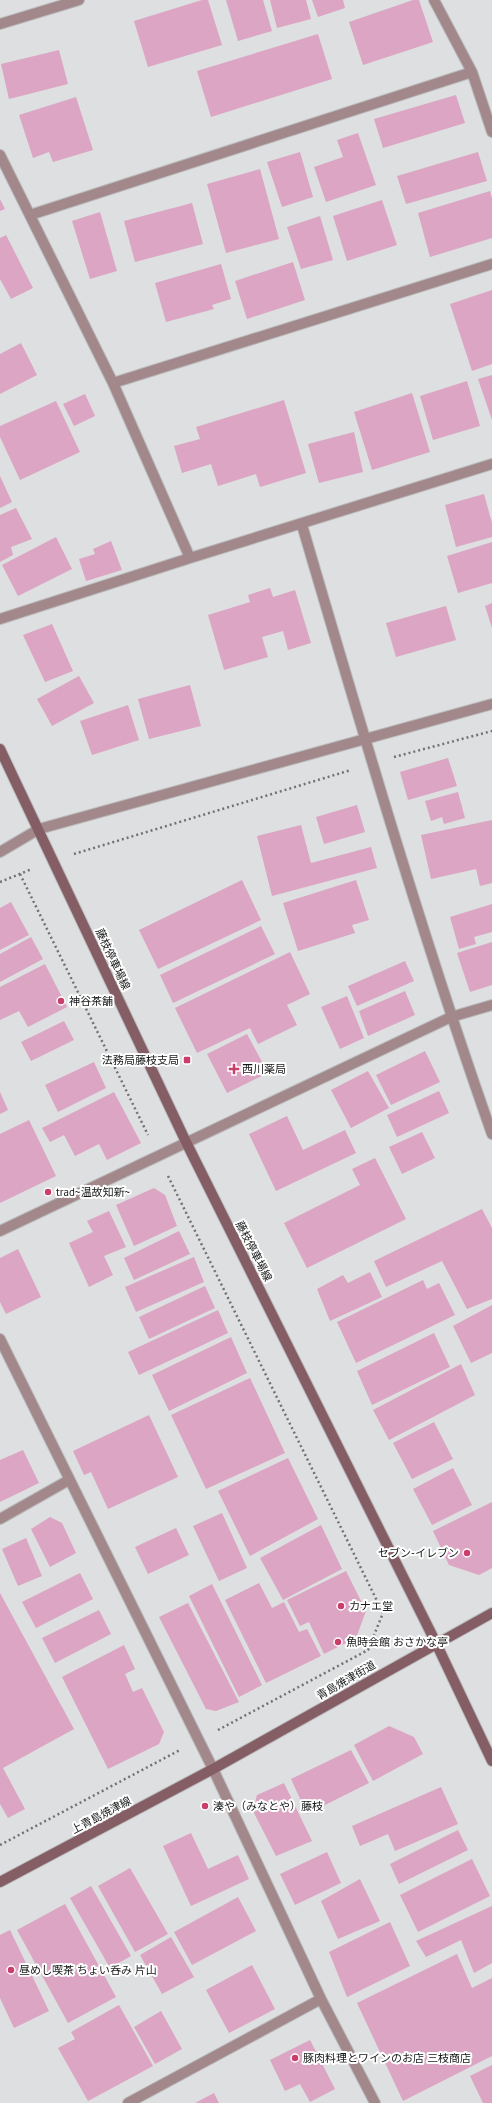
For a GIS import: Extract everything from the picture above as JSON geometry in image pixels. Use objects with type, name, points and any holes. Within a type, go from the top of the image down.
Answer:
[{"type":"main road","name":"藤枝停車場線","points":[[0,749],[186,1142],[436,1643],[492,1761]]},
{"type":"main road","name":"青島焼津街道","points":[[213,1769],[492,1613]]},
{"type":"main road","name":"上青島焼津線","points":[[0,1882],[213,1769]]},
{"type":"street","points":[[0,24],[79,0]]},
{"type":"street","points":[[434,0],[472,72],[492,132]]},
{"type":"street","points":[[30,215],[472,72]]},
{"type":"street","points":[[0,155],[113,383],[190,558]]},
{"type":"street","points":[[113,383],[492,264]]},
{"type":"street","points":[[0,619],[492,464]]},
{"type":"street","points":[[302,525],[372,763],[451,1017],[492,1134]]},
{"type":"street","points":[[0,852],[39,829],[492,704]]},
{"type":"street","points":[[0,1231],[451,1017],[492,1004]]},
{"type":"street","points":[[0,1339],[199,1740],[321,1999],[375,2103]]},
{"type":"street","points":[[0,1519],[69,1480]]},
{"type":"street","points":[[128,2103],[321,1999]]},
{"type":"path","points":[[0,882],[53,860],[372,763],[492,731]]},
{"type":"path","points":[[0,1845],[368,1650],[383,1613],[20,874]]},
{"type":"building","points":[[202,0],[208,0],[222,45],[148,67],[134,21]]},
{"type":"building","points":[[226,0],[263,0],[272,31],[238,41]]},
{"type":"building","points":[[270,0],[306,0],[311,19],[277,28]]},
{"type":"building","points":[[312,0],[343,0],[345,8],[318,17]]},
{"type":"building","points":[[413,0],[419,0],[433,42],[363,65],[349,22]]},
{"type":"building","points":[[318,34],[332,79],[211,117],[197,71]]},
{"type":"building","points":[[59,50],[68,84],[9,99],[1,64]]},
{"type":"building","points":[[456,95],[465,123],[383,148],[374,119]]},
{"type":"building","points":[[76,97],[93,150],[53,162],[49,152],[33,158],[19,115]]},
{"type":"building","points":[[358,133],[376,185],[326,202],[314,167],[343,157],[337,140]]},
{"type":"building","points":[[300,152],[313,197],[282,207],[267,162]]},
{"type":"building","points":[[478,152],[487,181],[406,204],[397,176]]},
{"type":"building","points":[[260,169],[279,239],[226,253],[207,184]]},
{"type":"building","points":[[490,191],[492,199],[492,238],[430,257],[418,213]]},
{"type":"building","points":[[0,199],[5,209],[0,211]]},
{"type":"building","points":[[382,200],[397,245],[347,261],[333,216]]},
{"type":"building","points":[[192,203],[203,244],[135,262],[124,221]]},
{"type":"building","points":[[100,212],[117,271],[90,279],[72,221]]},
{"type":"building","points":[[320,216],[333,260],[301,269],[287,227]]},
{"type":"building","points":[[6,235],[33,288],[11,299],[0,279],[0,238]]},
{"type":"building","points":[[293,262],[305,300],[247,319],[235,281]]},
{"type":"building","points":[[221,264],[231,299],[212,305],[214,309],[166,322],[155,283]]},
{"type":"building","points":[[492,290],[492,364],[472,371],[450,304]]},
{"type":"building","points":[[21,343],[37,375],[0,394],[0,354]]},
{"type":"building","points":[[492,375],[492,420],[478,379]]},
{"type":"building","points":[[467,381],[480,426],[433,440],[420,396]]},
{"type":"building","points":[[412,393],[430,452],[372,470],[354,412]]},
{"type":"building","points":[[85,394],[95,416],[74,426],[63,404]]},
{"type":"building","points":[[284,400],[306,473],[260,487],[256,474],[218,486],[211,464],[182,473],[174,446],[200,439],[196,427]]},
{"type":"building","points":[[56,401],[80,452],[20,480],[0,437],[0,426]]},
{"type":"building","points":[[354,432],[363,472],[319,483],[308,444]]},
{"type":"building","points":[[0,476],[12,502],[0,508]]},
{"type":"building","points":[[484,494],[492,523],[492,537],[456,547],[445,505]]},
{"type":"building","points":[[16,508],[32,539],[11,547],[13,555],[0,562],[0,515]]},
{"type":"building","points":[[56,537],[72,569],[18,596],[2,565]]},
{"type":"building","points":[[111,541],[122,570],[86,581],[79,559],[95,554],[93,549]]},
{"type":"building","points":[[492,542],[492,583],[458,593],[447,556]]},
{"type":"building","points":[[270,588],[273,597],[295,590],[311,643],[288,650],[283,631],[262,637],[268,657],[224,670],[208,615],[250,602],[248,595]]},
{"type":"building","points":[[492,603],[492,628],[485,606]]},
{"type":"building","points":[[446,606],[456,640],[396,657],[386,623]]},
{"type":"building","points":[[52,624],[73,671],[45,682],[23,635]]},
{"type":"building","points":[[79,676],[94,703],[52,726],[37,699]]},
{"type":"building","points":[[190,685],[201,726],[149,739],[138,699]]},
{"type":"building","points":[[128,705],[139,740],[92,755],[80,721]]},
{"type":"building","points":[[448,758],[457,786],[408,800],[400,772]]},
{"type":"building","points":[[458,792],[465,818],[444,824],[442,817],[431,821],[425,801]]},
{"type":"building","points":[[357,805],[365,832],[324,844],[316,817]]},
{"type":"building","points":[[492,820],[492,883],[480,886],[476,869],[431,879],[421,835]]},
{"type":"building","points":[[301,825],[311,863],[371,847],[377,868],[272,896],[257,836]]},
{"type":"building","points":[[242,880],[261,920],[158,969],[139,930]]},
{"type":"building","points":[[356,880],[369,920],[352,925],[355,933],[298,951],[283,903]]},
{"type":"building","points":[[11,902],[29,935],[0,950],[0,908]]},
{"type":"building","points":[[492,904],[492,932],[474,937],[476,944],[459,949],[450,917]]},
{"type":"building","points":[[261,926],[275,954],[173,1003],[160,975]]},
{"type":"building","points":[[31,937],[43,959],[0,982],[0,954]]},
{"type":"building","points":[[492,942],[492,985],[470,992],[457,953]]},
{"type":"building","points":[[290,952],[310,994],[287,1005],[297,1025],[258,1044],[250,1028],[197,1053],[175,1008]]},
{"type":"building","points":[[405,961],[414,981],[357,1006],[348,986]]},
{"type":"building","points":[[45,964],[67,1007],[28,1027],[19,1011],[0,1020],[0,987]]},
{"type":"building","points":[[405,991],[415,1015],[368,1036],[359,1011]]},
{"type":"building","points":[[347,996],[364,1038],[340,1049],[321,1007]]},
{"type":"building","points":[[64,1021],[74,1040],[31,1061],[21,1042]]},
{"type":"building","points":[[247,1034],[268,1073],[227,1093],[207,1054]]},
{"type":"building","points":[[425,1051],[440,1082],[391,1105],[376,1075]]},
{"type":"building","points":[[94,1062],[106,1088],[58,1112],[45,1085]]},
{"type":"building","points":[[368,1071],[389,1108],[351,1128],[331,1090]]},
{"type":"building","points":[[439,1091],[449,1113],[397,1137],[387,1115]]},
{"type":"building","points":[[0,1092],[8,1110],[0,1114]]},
{"type":"building","points":[[114,1092],[141,1143],[107,1160],[99,1144],[75,1156],[64,1135],[50,1142],[42,1128]]},
{"type":"building","points":[[287,1116],[303,1150],[345,1130],[356,1153],[276,1191],[249,1134]]},
{"type":"building","points":[[29,1120],[56,1176],[0,1203],[0,1134]]},
{"type":"building","points":[[422,1132],[435,1158],[402,1174],[389,1147]]},
{"type":"building","points":[[375,1158],[406,1219],[307,1268],[284,1223],[360,1185],[352,1169]]},
{"type":"building","points":[[154,1188],[165,1195],[177,1226],[134,1246],[116,1205]]},
{"type":"building","points":[[482,1209],[492,1228],[492,1299],[467,1309],[442,1261],[386,1287],[374,1261]]},
{"type":"building","points":[[109,1211],[126,1247],[104,1256],[113,1275],[89,1287],[69,1243],[93,1232],[87,1221]]},
{"type":"building","points":[[179,1231],[190,1254],[134,1280],[124,1258]]},
{"type":"building","points":[[18,1249],[41,1297],[6,1314],[0,1302],[0,1258]]},
{"type":"building","points":[[194,1257],[204,1282],[136,1312],[125,1287]]},
{"type":"building","points":[[370,1272],[382,1297],[330,1321],[317,1289],[343,1275],[348,1283]]},
{"type":"building","points":[[423,1280],[427,1289],[439,1283],[455,1315],[356,1363],[337,1322]]},
{"type":"building","points":[[205,1286],[215,1308],[149,1339],[139,1317]]},
{"type":"building","points":[[492,1305],[492,1353],[471,1363],[453,1326]]},
{"type":"building","points":[[218,1310],[228,1333],[139,1375],[128,1352]]},
{"type":"building","points":[[434,1333],[450,1367],[372,1405],[357,1371]]},
{"type":"building","points":[[231,1337],[247,1373],[169,1411],[152,1375]]},
{"type":"building","points":[[461,1364],[475,1395],[389,1440],[373,1410]]},
{"type":"building","points":[[250,1378],[285,1453],[206,1489],[171,1415]]},
{"type":"building","points":[[149,1415],[178,1477],[108,1509],[91,1472],[84,1475],[73,1451]]},
{"type":"building","points":[[434,1422],[453,1459],[412,1479],[393,1443]]},
{"type":"building","points":[[23,1450],[39,1483],[0,1502],[0,1460]]},
{"type":"building","points":[[288,1458],[318,1519],[250,1556],[218,1491]]},
{"type":"building","points":[[453,1468],[472,1505],[432,1525],[413,1489]]},
{"type":"building","points":[[492,1502],[492,1568],[479,1575],[449,1565],[433,1531]]},
{"type":"building","points":[[222,1513],[247,1568],[219,1581],[193,1526]]},
{"type":"building","points":[[50,1517],[62,1523],[76,1553],[50,1567],[31,1529]]},
{"type":"building","points":[[321,1525],[342,1569],[283,1600],[260,1558]]},
{"type":"building","points":[[176,1528],[189,1555],[148,1574],[135,1547]]},
{"type":"building","points":[[26,1538],[42,1576],[18,1586],[2,1549]]},
{"type":"building","points":[[346,1571],[366,1611],[356,1638],[324,1654],[309,1622],[300,1626],[287,1600]]},
{"type":"building","points":[[80,1573],[93,1599],[36,1628],[22,1602]]},
{"type":"building","points":[[259,1583],[272,1608],[284,1602],[299,1632],[307,1629],[321,1656],[266,1683],[225,1600]]},
{"type":"building","points":[[212,1584],[262,1685],[239,1697],[189,1596]]},
{"type":"building","points":[[0,1593],[74,1729],[3,1768],[25,1809],[8,1818],[0,1804]]},
{"type":"building","points":[[188,1603],[239,1702],[216,1711],[206,1709],[159,1617]]},
{"type":"building","points":[[99,1610],[111,1634],[55,1663],[42,1638]]},
{"type":"building","points":[[124,1645],[135,1669],[125,1674],[133,1692],[142,1688],[164,1732],[159,1744],[108,1769],[62,1677]]},
{"type":"building","points":[[389,1726],[414,1737],[423,1754],[373,1781],[354,1745]]},
{"type":"building","points":[[351,1750],[369,1783],[307,1814],[291,1779]]},
{"type":"building","points":[[284,1783],[312,1841],[276,1856],[253,1811],[257,1795]]},
{"type":"building","points":[[441,1787],[458,1824],[395,1851],[388,1834],[360,1846],[352,1826]]},
{"type":"building","points":[[458,1830],[468,1850],[399,1884],[390,1864]]},
{"type":"building","points":[[191,1833],[208,1869],[238,1855],[249,1879],[191,1906],[163,1846]]},
{"type":"building","points":[[327,1852],[341,1883],[295,1905],[280,1874]]},
{"type":"building","points":[[472,1859],[490,1896],[418,1932],[400,1895]]},
{"type":"building","points":[[130,1868],[168,1934],[135,1952],[98,1886]]},
{"type":"building","points":[[360,1879],[380,1921],[338,1939],[321,1901]]},
{"type":"building","points":[[91,1886],[131,1956],[110,1968],[70,1898]]},
{"type":"building","points":[[238,1897],[256,1931],[192,1965],[174,1932]]},
{"type":"building","points":[[65,1904],[116,1997],[68,2023],[17,1930]]},
{"type":"building","points":[[492,1906],[492,1963],[474,1973],[461,1940],[426,1957],[416,1941]]},
{"type":"building","points":[[390,1922],[410,1966],[347,1997],[329,1952]]},
{"type":"building","points":[[10,1930],[49,2011],[14,2028],[0,1998],[0,1935]]},
{"type":"building","points":[[171,1937],[194,1977],[162,1994],[140,1955]]},
{"type":"building","points":[[457,1954],[472,1988],[492,1978],[492,2056],[403,2101],[357,2003]]},
{"type":"building","points":[[252,1965],[275,2009],[229,2033],[206,1990]]},
{"type":"building","points":[[119,2005],[153,2066],[88,2101],[58,2048],[75,2039],[71,2032]]},
{"type":"building","points":[[161,2011],[182,2049],[155,2064],[134,2027]]},
{"type":"building","points":[[310,2040],[335,2089],[310,2102],[300,2084],[285,2091],[270,2060]]},
{"type":"building","points":[[492,2065],[492,2103],[483,2103],[470,2076]]},
{"type":"building","points":[[214,2093],[219,2103],[195,2103]]},
{"type":"place","name":"神谷茶舗","points":[[61,1001]]},
{"type":"place","name":"法務局藤枝支局","points":[[187,1060]]},
{"type":"place","name":"西川薬局","points":[[234,1069]]},
{"type":"place","name":"trad~温故知新~","points":[[48,1192]]},
{"type":"place","name":"セブン-イレブン","points":[[467,1553]]},
{"type":"place","name":"カナエ堂","points":[[341,1606]]},
{"type":"place","name":"魚時会館 おさかな亭","points":[[338,1642]]},
{"type":"place","name":"湊や（みなとや）藤枝","points":[[205,1806]]},
{"type":"place","name":"昼めし喫茶 ちょい呑み 片山","points":[[11,1970]]},
{"type":"place","name":"豚肉料理とワインのお店 三枝商店","points":[[295,2058]]}]
